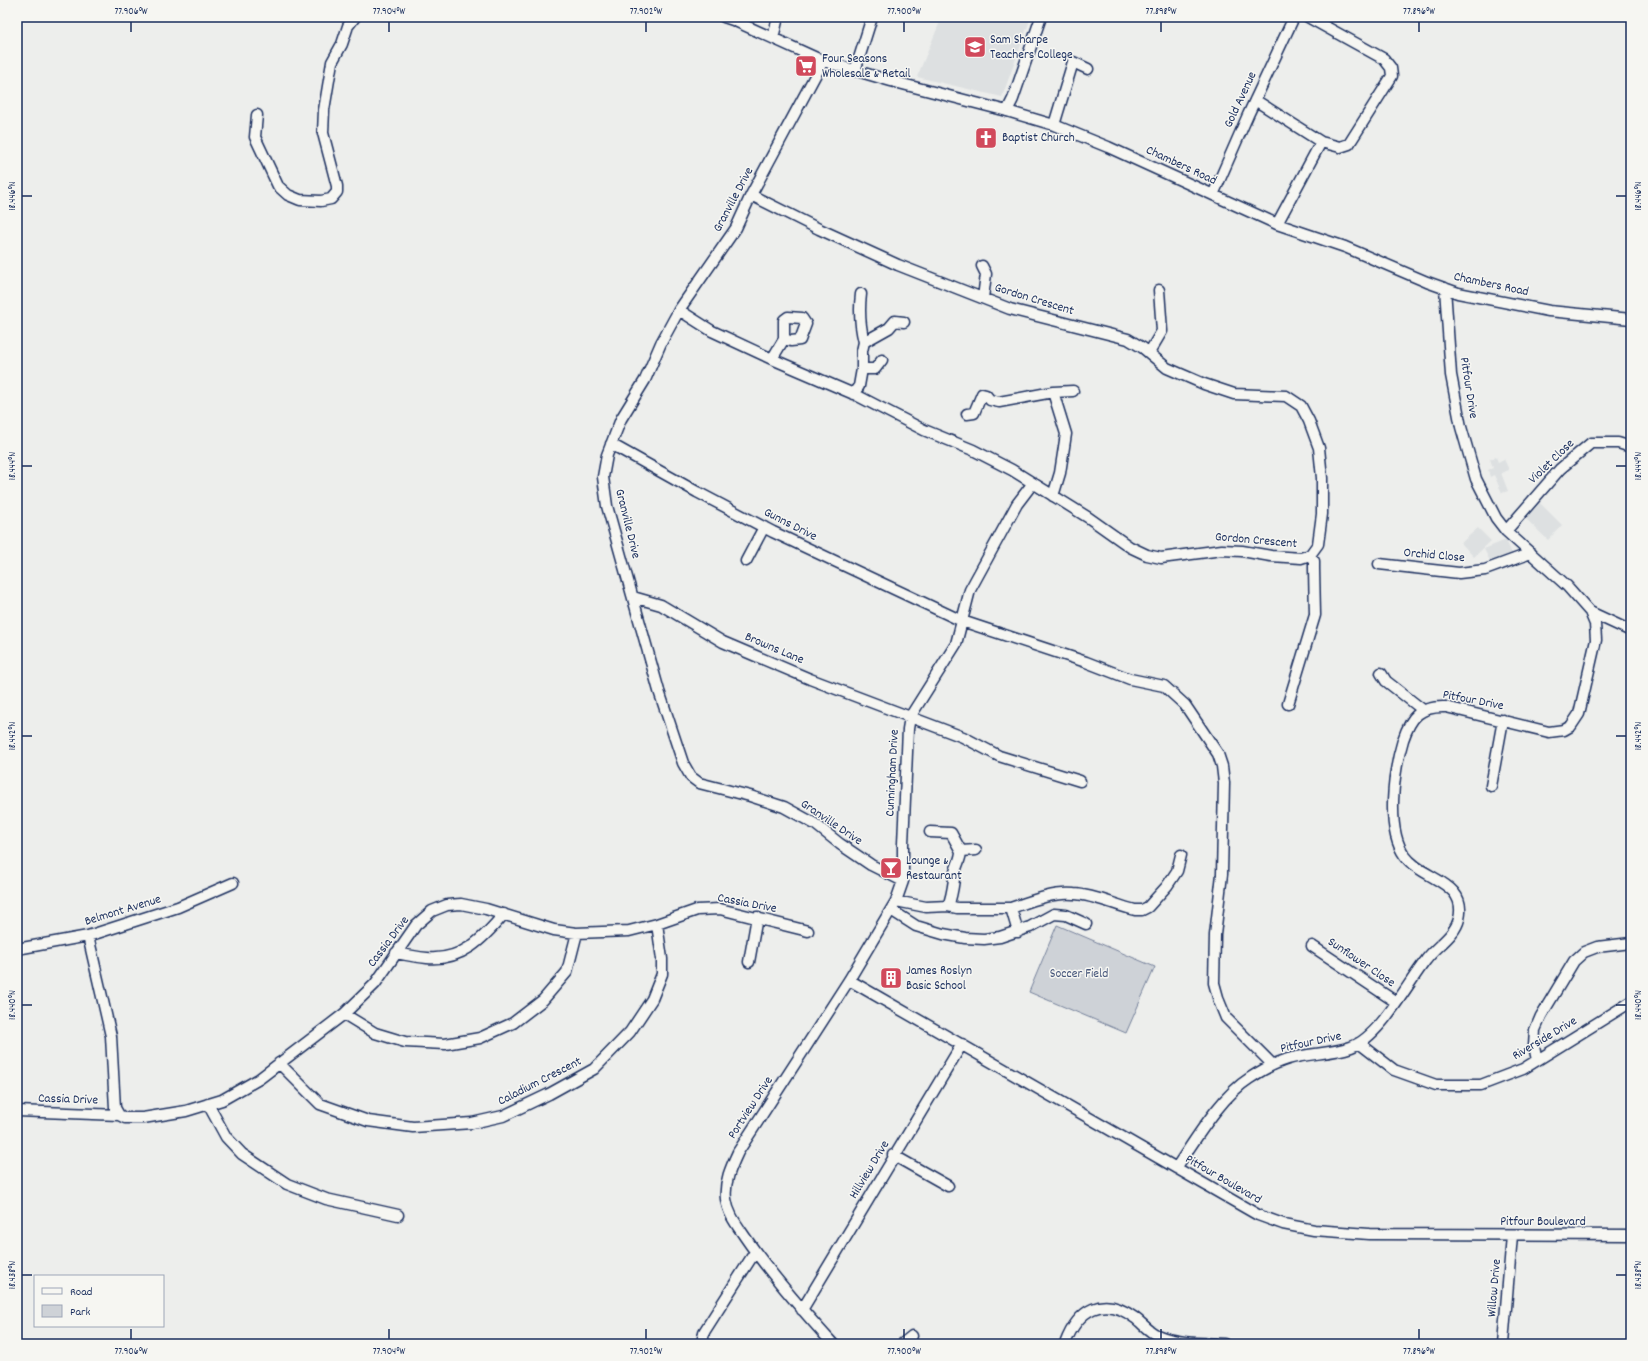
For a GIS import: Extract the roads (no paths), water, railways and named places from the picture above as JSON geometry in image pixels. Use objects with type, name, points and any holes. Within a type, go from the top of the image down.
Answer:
[{"type":"street","points":[[257,115],[255,137],[278,186],[288,195],[300,200],[321,201],[331,199],[337,192],[337,186],[323,133],[324,110],[332,62],[342,44],[348,26],[355,17]]},
{"type":"street","name":"Chambers Road","points":[[724,17],[823,61],[908,86],[1007,111],[1054,125],[1108,147],[1277,224],[1345,247],[1458,293],[1549,311],[1631,319]]},
{"type":"street","points":[[773,38],[778,17]]},
{"type":"street","points":[[854,71],[872,17]]},
{"type":"street","points":[[1007,111],[1013,99],[1041,17]]},
{"type":"street","name":"Gold Avenue","points":[[1213,195],[1294,17]]},
{"type":"street","points":[[1255,100],[1321,142],[1340,147],[1349,144],[1392,76],[1391,68],[1384,59],[1308,17]]},
{"type":"street","name":"Granville Drive","points":[[823,61],[751,195],[736,228],[679,310],[661,343],[645,380],[621,418],[606,456],[603,476],[606,506],[659,691],[683,763],[691,777],[699,783],[743,794],[784,807],[815,824],[840,844],[871,865],[903,881]]},
{"type":"street","points":[[1054,125],[1073,62],[1088,69]]},
{"type":"street","points":[[1277,224],[1321,142]]},
{"type":"street","name":"Gordon Crescent","points":[[679,310],[712,331],[853,394],[924,430],[973,450],[1012,470],[1089,518],[1130,547],[1147,555],[1161,558],[1222,550],[1301,558],[1310,554],[1318,544],[1322,514],[1322,478],[1319,448],[1309,421],[1301,406],[1286,396],[1234,394],[1204,384],[1167,368],[1149,353],[1128,339],[1010,309],[898,265],[819,230],[751,195]]},
{"type":"street","points":[[982,266],[986,274],[983,298]]},
{"type":"street","name":"Pitfour Drive","points":[[1176,1168],[1223,1102],[1249,1079],[1273,1065],[1289,1059],[1351,1047],[1368,1037],[1396,1002],[1427,958],[1452,932],[1459,920],[1461,908],[1459,898],[1450,888],[1418,870],[1405,856],[1399,846],[1394,825],[1393,789],[1399,753],[1408,726],[1414,716],[1423,710],[1434,707],[1446,707],[1550,732],[1557,732],[1564,730],[1576,720],[1579,714],[1596,640],[1595,624],[1590,612],[1567,586],[1506,531],[1496,518],[1476,479],[1461,427],[1452,375],[1445,288]]},
{"type":"street","points":[[1149,353],[1162,331],[1159,290]]},
{"type":"street","points":[[853,394],[859,386],[862,369],[862,351],[864,342],[861,328],[861,294]]},
{"type":"street","points":[[864,342],[889,328],[895,321],[904,322]]},
{"type":"street","points":[[772,359],[784,339]]},
{"type":"street","points":[[862,369],[875,369],[882,360]]},
{"type":"street","points":[[967,414],[974,413],[982,394],[986,395],[990,400],[999,402],[1053,392],[1073,391]]},
{"type":"street","points":[[1053,392],[1066,434],[1060,473],[1053,496]]},
{"type":"street","name":"Violet Close","points":[[1506,531],[1560,469],[1591,443],[1618,443],[1631,447]]},
{"type":"street","name":"Gunns Drive","points":[[611,444],[764,527],[824,557],[962,621],[1086,662],[1130,679],[1164,686],[1185,705],[1218,754],[1222,766],[1224,784],[1222,874],[1215,935],[1214,983],[1218,1001],[1226,1018],[1273,1065]]},
{"type":"street","name":"Cunningham Drive","points":[[903,881],[903,844],[908,729],[910,717],[956,644],[970,590],[1017,504],[1033,483]]},
{"type":"street","points":[[746,561],[764,527]]},
{"type":"street","name":"Orchid Close","points":[[1379,564],[1460,573],[1485,570],[1531,553]]},
{"type":"street","points":[[1288,704],[1315,615],[1314,561],[1310,554]]},
{"type":"street","name":"Browns Lane","points":[[633,597],[661,605],[723,642],[810,678],[963,736],[999,756],[1080,781]]},
{"type":"street","points":[[1590,612],[1631,631]]},
{"type":"street","points":[[1380,673],[1386,681],[1423,710]]},
{"type":"street","points":[[1491,786],[1503,720]]},
{"type":"street","points":[[930,832],[952,833],[961,850],[961,857],[956,870],[953,894],[948,906]]},
{"type":"street","points":[[961,850],[976,850]]},
{"type":"street","points":[[896,901],[926,907],[948,906],[957,908],[1011,908],[1055,895],[1075,894],[1135,910],[1142,910],[1148,907],[1167,886],[1177,871],[1181,855]]},
{"type":"street","name":"Portview Drive","points":[[833,1344],[802,1310],[755,1252],[730,1214],[726,1199],[726,1183],[730,1169],[742,1146],[849,980],[896,901],[903,881]]},
{"type":"street","name":"Belmont Avenue","points":[[17,949],[88,936],[178,908],[233,883]]},
{"type":"street","name":"Cassia Drive","points":[[17,1111],[119,1115],[125,1118],[143,1118],[186,1110],[222,1100],[247,1086],[344,1014],[375,984],[416,925],[432,911],[447,905],[486,909],[554,930],[577,933],[629,931],[657,924],[697,910],[720,909],[757,917],[808,931]]},
{"type":"street","points":[[1011,908],[1018,932]]},
{"type":"street","points":[[891,910],[916,926],[943,934],[965,938],[984,939],[1000,937],[1018,932],[1054,914],[1066,915],[1086,924]]},
{"type":"street","points":[[396,953],[428,958],[450,956],[470,949],[490,931],[504,914]]},
{"type":"street","points":[[749,962],[757,917]]},
{"type":"street","name":"Caladium Crescent","points":[[279,1063],[320,1104],[368,1121],[413,1127],[472,1123],[503,1116],[550,1094],[594,1069],[630,1032],[652,1000],[662,974],[662,959],[657,924]]},
{"type":"street","points":[[344,1014],[375,1033],[405,1042],[445,1044],[480,1038],[513,1023],[543,1000],[567,972],[577,933]]},
{"type":"street","name":"Cassia Drive","points":[[88,936],[110,1036],[114,1104],[119,1115]]},
{"type":"street","points":[[1537,1060],[1534,1046],[1535,1030],[1541,1016],[1574,961],[1584,952],[1597,947],[1631,943]]},
{"type":"street","name":"Sunflower Close","points":[[1312,946],[1396,1002]]},
{"type":"street","name":"Pitfour Boulevard","points":[[849,980],[1258,1215],[1283,1224],[1314,1230],[1369,1234],[1631,1235]]},
{"type":"street","name":"Riverside Drive","points":[[1359,1043],[1394,1070],[1436,1085],[1481,1085],[1523,1069],[1631,1002]]},
{"type":"street","name":"Hillview Drive","points":[[802,1310],[893,1155],[962,1044]]},
{"type":"street","points":[[208,1104],[226,1137],[242,1154],[287,1184],[326,1199],[398,1215]]},
{"type":"street","points":[[893,1155],[948,1186]]},
{"type":"street","name":"Willow Drive","points":[[1503,1344],[1512,1235]]},
{"type":"street","points":[[702,1344],[704,1332],[755,1252]]},
{"type":"street","points":[[1065,1344],[1068,1335],[1077,1321],[1090,1310],[1103,1305],[1116,1308],[1134,1317],[1156,1335],[1178,1342],[1224,1344]]},
{"type":"street","points":[[902,1344],[912,1336]]},
{"type":"place","name":"Sam Sharpe Teachers College","points":[[975,47]]},
{"type":"place","name":"Four Seasons Wholesale & Retail","points":[[806,66]]},
{"type":"place","name":"Baptist Church","points":[[986,138]]},
{"type":"place","name":"Lounge & Restaurant","points":[[891,868]]},
{"type":"place","name":"James Roslyn Basic School","points":[[891,978]]},
{"type":"park label","name":"Soccer Field","points":[[1079,974]]}]
